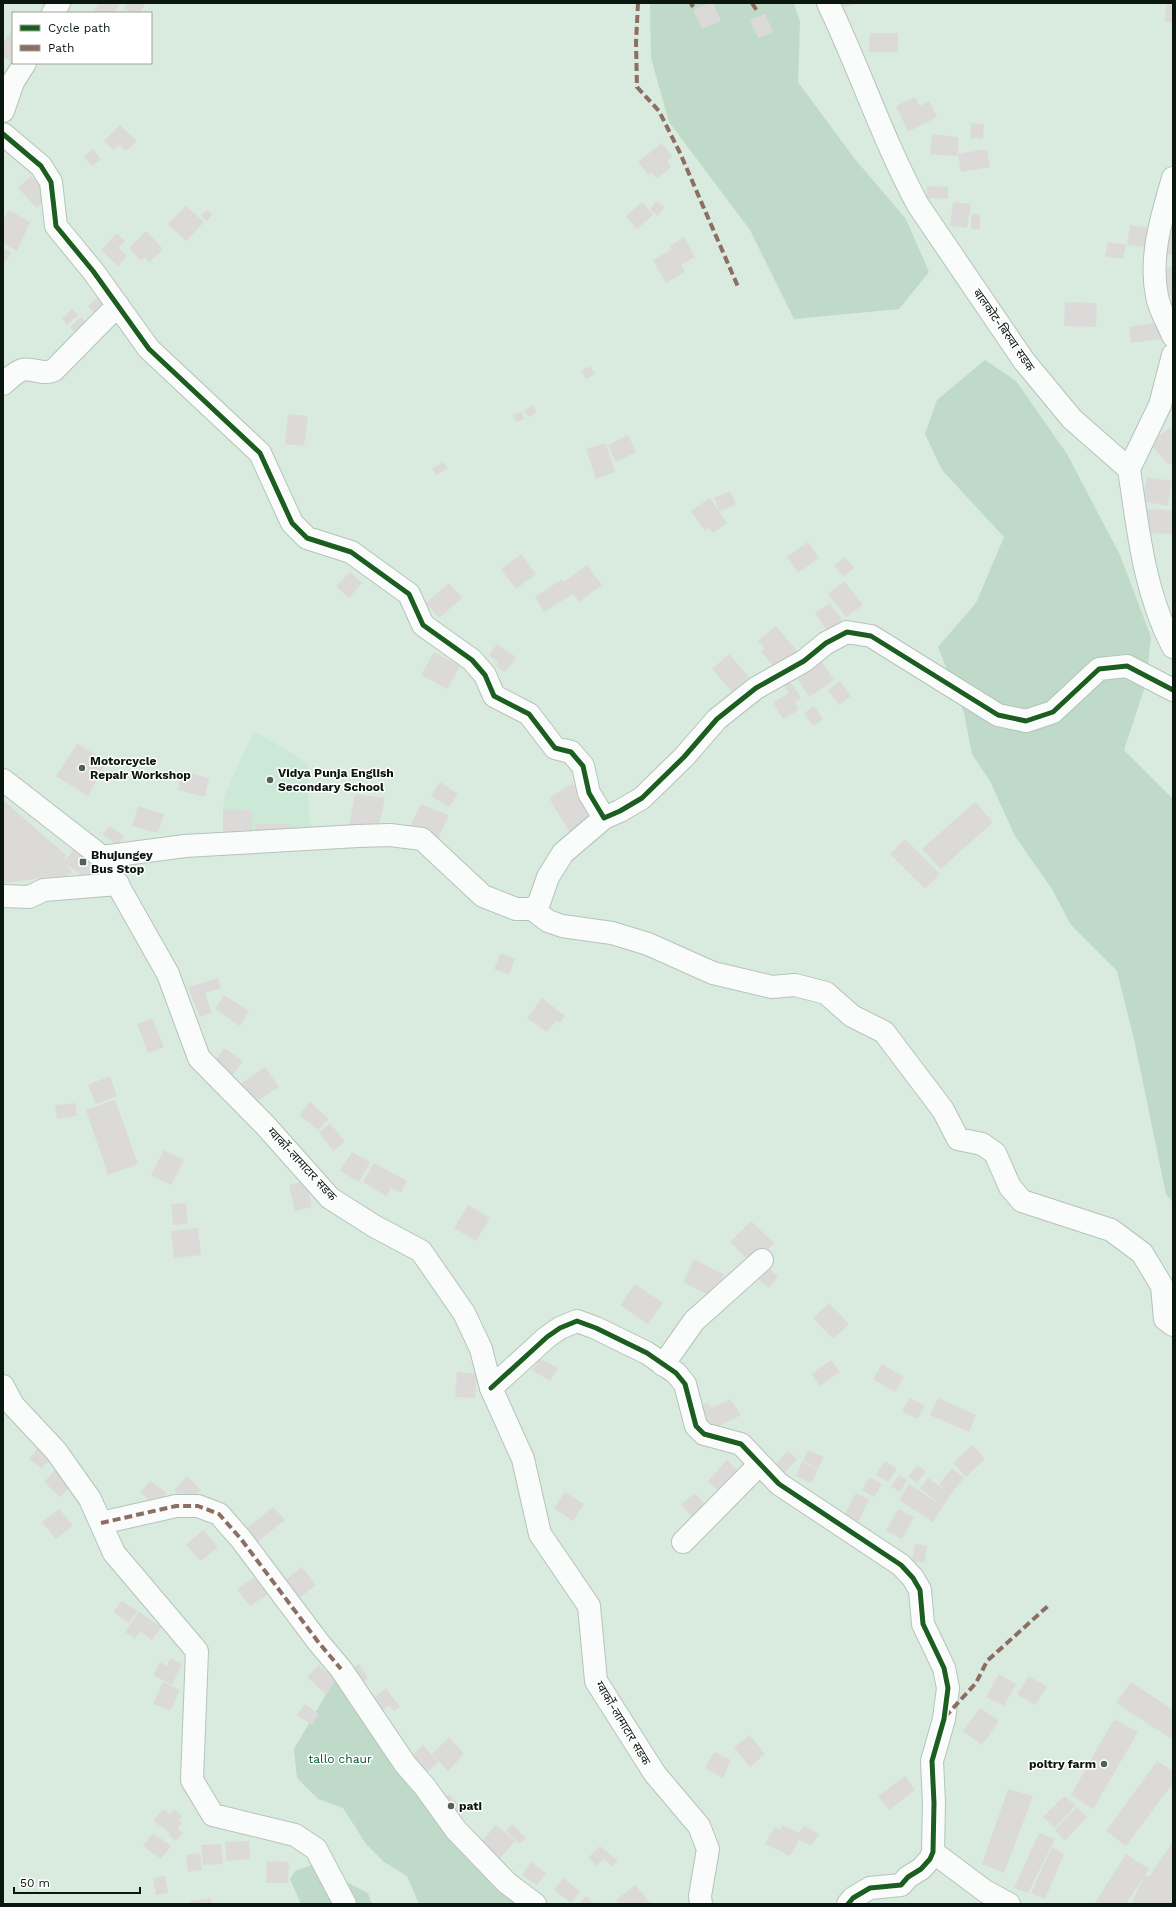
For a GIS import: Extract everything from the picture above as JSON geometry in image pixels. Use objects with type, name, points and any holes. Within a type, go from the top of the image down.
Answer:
[{"type":"street","points":[[54,12],[59,3]]},
{"type":"street","name":"बालकोट-बिरुवा सडक","points":[[828,3],[858,69],[901,173],[922,212],[1024,361],[1072,419],[1129,469]]},
{"type":"street","points":[[3,111],[13,82],[24,64]]},
{"type":"street","points":[[3,134],[41,166],[51,182],[56,226],[93,271],[149,349],[260,453],[292,523],[307,538],[351,552],[409,594],[423,625],[472,660],[485,675],[494,696],[529,714],[555,748],[571,752],[583,766],[589,793],[604,818]]},
{"type":"street","points":[[1173,178],[1161,219],[1154,267],[1157,297],[1173,336]]},
{"type":"street","points":[[3,384],[16,373],[23,370],[48,373],[54,370],[118,305]]},
{"type":"street","points":[[1173,355],[1160,405],[1129,469],[1142,558],[1165,631],[1173,647]]},
{"type":"street","points":[[532,909],[539,903],[548,877],[563,853],[604,818],[620,811],[642,798],[684,757],[717,719],[756,688],[804,661],[826,643],[847,632],[871,636],[998,715],[1026,721],[1053,712],[1099,669],[1127,666],[1173,690]]},
{"type":"street","name":"ग्वार्को-लामाटार सडक","points":[[3,780],[102,856],[168,974],[199,1058],[265,1125],[330,1198],[374,1226],[421,1251],[464,1313],[481,1349],[491,1388],[523,1459],[540,1534],[589,1606],[596,1680],[655,1774],[699,1826],[708,1849],[700,1896],[701,1904]]},
{"type":"street","points":[[102,856],[184,846],[358,836],[390,835],[422,839],[483,896],[516,909],[532,909],[548,922],[562,926],[612,933],[648,944],[713,973],[772,987],[795,985],[826,993],[852,1016],[884,1032],[943,1110],[958,1139],[982,1144],[995,1153],[1010,1187],[1022,1201],[1111,1230],[1142,1254],[1162,1286],[1165,1319],[1173,1325]]},
{"type":"street","points":[[3,896],[29,898],[44,890],[118,884]]},
{"type":"street","points":[[663,1365],[694,1321],[762,1260]]},
{"type":"street","points":[[491,1388],[547,1337],[560,1328],[577,1321],[596,1328],[646,1353],[676,1373],[685,1384],[696,1426],[704,1434],[741,1444],[779,1484],[901,1564],[913,1578],[920,1590],[923,1624],[944,1668],[948,1688],[944,1719],[932,1761],[934,1803],[933,1852],[930,1859],[921,1869],[908,1877],[901,1885],[870,1888],[853,1898],[848,1904]]},
{"type":"street","points":[[3,1386],[13,1404],[61,1457],[90,1499],[114,1553],[197,1651],[192,1780],[213,1815],[295,1835],[316,1849],[345,1904]]},
{"type":"street","points":[[682,1542],[760,1464]]},
{"type":"street","points":[[101,1523],[176,1506],[198,1506],[219,1514],[241,1539],[319,1643],[341,1669],[405,1764],[425,1787],[456,1830],[507,1883],[535,1904]]},
{"type":"street","points":[[933,1852],[985,1891],[1009,1904]]},
{"type":"shaded area","name":"Vidya Punja English Secondary School","points":[[254,731],[308,763],[309,816],[315,837],[223,833],[224,797]]},
{"type":"green space","points":[[650,3],[794,3],[800,22],[798,82],[854,158],[906,219],[929,272],[899,309],[794,319],[750,230],[669,122],[651,58]]},
{"type":"green space","points":[[985,360],[1016,381],[1067,454],[1120,555],[1151,637],[1146,683],[1124,750],[1173,799],[1173,1203],[1166,1194],[1134,1039],[1117,971],[1071,925],[1052,889],[1015,836],[990,781],[972,754],[964,713],[938,647],[976,603],[1004,537],[942,470],[925,434],[937,400]]},
{"type":"green space","name":"tallo chaur","points":[[341,1669],[370,1724],[406,1782],[433,1802],[535,1904],[419,1904],[407,1876],[384,1862],[366,1844],[343,1808],[318,1799],[297,1778],[294,1749]]},
{"type":"green space","points":[[312,1865],[368,1893],[372,1904],[301,1904],[290,1879],[295,1871]]},
{"type":"building","points":[[99,3],[120,3],[115,12],[94,12]]},
{"type":"building","points":[[128,3],[146,3],[140,12],[130,12],[124,8]]},
{"type":"building","points":[[713,3],[721,21],[702,29],[693,10]]},
{"type":"building","points":[[840,3],[857,3],[857,4],[841,8]]},
{"type":"building","points":[[1167,3],[1173,3],[1173,23],[1164,21]]},
{"type":"building","points":[[765,14],[773,32],[758,38],[750,20]]},
{"type":"building","points":[[12,30],[12,63],[3,56],[3,44]]},
{"type":"building","points":[[870,33],[898,33],[898,52],[869,52]]},
{"type":"building","points":[[915,97],[920,106],[929,101],[937,117],[908,132],[896,106]]},
{"type":"building","points":[[971,123],[984,124],[983,139],[970,138]]},
{"type":"building","points":[[120,125],[137,141],[126,151],[119,145],[114,150],[104,141]]},
{"type":"building","points":[[932,134],[958,137],[958,154],[956,156],[930,154]]},
{"type":"building","points":[[662,143],[673,157],[667,162],[671,167],[657,179],[651,172],[648,175],[638,162]]},
{"type":"building","points":[[93,149],[101,159],[92,166],[84,157]]},
{"type":"building","points":[[987,149],[990,167],[961,172],[958,154]]},
{"type":"building","points":[[31,176],[50,195],[37,208],[18,188]]},
{"type":"building","points":[[927,186],[948,187],[948,199],[927,198]]},
{"type":"building","points":[[656,201],[665,207],[658,216],[650,210]]},
{"type":"building","points":[[642,202],[653,215],[637,229],[626,216]]},
{"type":"building","points":[[953,202],[971,204],[967,228],[950,226]]},
{"type":"building","points":[[186,206],[204,222],[186,241],[168,224]]},
{"type":"building","points":[[9,210],[30,222],[17,251],[3,243],[3,221]]},
{"type":"building","points":[[207,210],[212,215],[206,221],[201,215]]},
{"type":"building","points":[[971,214],[980,214],[980,229],[971,229]]},
{"type":"building","points":[[1173,223],[1173,255],[1166,255],[1163,224]]},
{"type":"building","points":[[1130,225],[1148,228],[1144,247],[1127,245]]},
{"type":"building","points":[[146,231],[163,249],[149,263],[145,257],[141,261],[129,248]]},
{"type":"building","points":[[117,233],[125,241],[118,248],[127,256],[118,266],[101,250]]},
{"type":"building","points":[[684,237],[695,257],[681,265],[685,272],[666,283],[653,260],[672,249],[670,246]]},
{"type":"building","points":[[1108,242],[1126,245],[1123,259],[1105,256]]},
{"type":"building","points":[[3,248],[11,253],[6,262],[3,261]]},
{"type":"building","points":[[1173,266],[1173,295],[1170,296],[1161,270]]},
{"type":"building","points":[[99,296],[110,309],[99,319],[88,306]]},
{"type":"building","points":[[1065,302],[1097,303],[1096,327],[1064,326]]},
{"type":"building","points":[[72,309],[78,315],[67,325],[62,319]]},
{"type":"building","points":[[81,317],[92,329],[81,339],[70,327]]},
{"type":"building","points":[[1159,322],[1161,339],[1131,343],[1129,327]]},
{"type":"building","points":[[590,366],[595,374],[586,379],[581,371]]},
{"type":"building","points":[[532,405],[537,412],[529,417],[524,411]]},
{"type":"building","points":[[521,412],[524,419],[516,422],[513,415]]},
{"type":"building","points":[[288,414],[308,416],[304,446],[285,444]]},
{"type":"building","points":[[1170,427],[1173,430],[1173,462],[1169,465],[1150,444]]},
{"type":"building","points":[[628,435],[636,452],[616,462],[608,445]]},
{"type":"building","points":[[606,443],[615,472],[596,479],[586,449]]},
{"type":"building","points":[[443,462],[448,468],[436,475],[432,469]]},
{"type":"building","points":[[1147,477],[1172,481],[1168,506],[1142,501]]},
{"type":"building","points":[[730,491],[736,504],[720,512],[714,498]]},
{"type":"building","points":[[710,498],[727,523],[713,533],[709,528],[705,531],[691,511]]},
{"type":"building","points":[[1147,509],[1173,510],[1173,534],[1147,533]]},
{"type":"building","points":[[808,542],[819,558],[798,573],[787,557]]},
{"type":"building","points":[[521,554],[536,574],[516,589],[501,569]]},
{"type":"building","points":[[845,557],[854,568],[843,577],[834,565]]},
{"type":"building","points":[[587,565],[602,585],[579,602],[573,594],[544,612],[535,597],[562,579],[564,582]]},
{"type":"building","points":[[350,572],[362,583],[349,598],[336,586]]},
{"type":"building","points":[[844,581],[863,605],[846,617],[828,594]]},
{"type":"building","points":[[449,583],[462,598],[439,618],[426,603]]},
{"type":"building","points":[[830,603],[842,620],[827,631],[815,613]]},
{"type":"building","points":[[776,626],[798,652],[777,670],[761,652],[765,649],[758,641]]},
{"type":"building","points":[[497,644],[516,657],[505,672],[496,666],[498,662],[489,655]]},
{"type":"building","points":[[434,652],[460,666],[447,689],[421,675]]},
{"type":"building","points":[[729,654],[749,677],[732,692],[712,669]]},
{"type":"building","points":[[821,660],[834,680],[809,697],[796,676]]},
{"type":"building","points":[[790,681],[801,698],[795,702],[799,710],[783,719],[773,702],[789,693],[784,685]]},
{"type":"building","points":[[840,681],[851,696],[839,705],[828,690]]},
{"type":"building","points":[[814,706],[823,719],[813,726],[804,713]]},
{"type":"building","name":"Motorcycle Repair Workshop","points":[[77,744],[107,761],[88,796],[56,776]]},
{"type":"building","points":[[182,771],[209,778],[205,797],[178,790]]},
{"type":"building","points":[[440,782],[458,794],[449,807],[431,796]]},
{"type":"building","points":[[573,783],[594,817],[570,833],[549,798]]},
{"type":"building","points":[[355,794],[385,798],[378,830],[349,827]]},
{"type":"building","points":[[3,800],[66,855],[64,862],[72,872],[63,879],[50,877],[3,883]]},
{"type":"building","points":[[975,802],[993,822],[941,869],[922,849]]},
{"type":"building","points":[[421,804],[449,815],[438,838],[410,826]]},
{"type":"building","points":[[138,806],[164,814],[158,833],[132,826]]},
{"type":"building","points":[[223,809],[252,810],[252,834],[223,833]]},
{"type":"building","points":[[255,824],[291,824],[290,837],[255,836]]},
{"type":"building","points":[[109,826],[124,836],[118,845],[103,835]]},
{"type":"building","points":[[905,839],[940,874],[925,889],[890,854]]},
{"type":"building","points":[[77,845],[100,863],[87,880],[64,862]]},
{"type":"building","points":[[501,953],[515,959],[509,975],[494,969]]},
{"type":"building","points":[[218,978],[221,988],[205,993],[212,1013],[200,1017],[188,987]]},
{"type":"building","points":[[224,995],[249,1011],[240,1026],[215,1009]]},
{"type":"building","points":[[542,998],[565,1016],[560,1023],[556,1021],[547,1032],[527,1018]]},
{"type":"building","points":[[152,1018],[164,1047],[148,1053],[137,1024]]},
{"type":"building","points":[[224,1048],[243,1061],[233,1075],[214,1062]]},
{"type":"building","points":[[265,1067],[279,1087],[254,1103],[240,1084]]},
{"type":"building","points":[[110,1076],[117,1096],[96,1104],[88,1085]]},
{"type":"building","points":[[115,1100],[138,1164],[108,1175],[86,1110]]},
{"type":"building","points":[[310,1102],[329,1119],[318,1130],[299,1115]]},
{"type":"building","points":[[75,1103],[77,1116],[57,1119],[55,1105]]},
{"type":"building","points":[[330,1123],[345,1142],[333,1151],[319,1132]]},
{"type":"building","points":[[164,1150],[184,1160],[171,1185],[151,1175]]},
{"type":"building","points":[[352,1152],[370,1162],[359,1182],[340,1171]]},
{"type":"building","points":[[374,1163],[407,1181],[401,1193],[391,1188],[386,1196],[363,1182]]},
{"type":"building","points":[[306,1181],[312,1207],[295,1211],[289,1185]]},
{"type":"building","points":[[186,1203],[188,1224],[173,1225],[171,1204]]},
{"type":"building","points":[[468,1205],[490,1218],[476,1241],[454,1228]]},
{"type":"building","points":[[751,1221],[774,1243],[753,1265],[730,1242]]},
{"type":"building","points":[[198,1228],[201,1255],[174,1258],[171,1231]]},
{"type":"building","points":[[694,1259],[724,1275],[712,1297],[683,1282]]},
{"type":"building","points":[[760,1262],[778,1276],[769,1288],[751,1274]]},
{"type":"building","points":[[635,1284],[663,1303],[648,1324],[620,1305]]},
{"type":"building","points":[[829,1303],[849,1324],[833,1339],[813,1318]]},
{"type":"building","points":[[540,1359],[558,1368],[550,1381],[532,1370]]},
{"type":"building","points":[[831,1360],[840,1372],[820,1386],[811,1374]]},
{"type":"building","points":[[882,1364],[904,1377],[895,1392],[873,1379]]},
{"type":"building","points":[[457,1372],[477,1374],[475,1398],[455,1397]]},
{"type":"building","points":[[910,1398],[925,1406],[917,1419],[902,1411]]},
{"type":"building","points":[[938,1398],[976,1415],[969,1432],[930,1415]]},
{"type":"building","points":[[730,1399],[741,1415],[717,1427],[704,1418],[699,1406],[708,1403],[712,1408]]},
{"type":"building","points":[[40,1445],[53,1456],[42,1469],[29,1459]]},
{"type":"building","points":[[972,1445],[985,1459],[966,1477],[953,1463]]},
{"type":"building","points":[[808,1450],[824,1457],[818,1469],[803,1461]]},
{"type":"building","points":[[788,1451],[797,1459],[780,1478],[770,1470]]},
{"type":"building","points":[[727,1460],[744,1476],[724,1497],[708,1481]]},
{"type":"building","points":[[885,1461],[897,1469],[888,1482],[876,1475]]},
{"type":"building","points":[[802,1462],[818,1470],[811,1483],[796,1476]]},
{"type":"building","points":[[917,1465],[926,1471],[917,1483],[908,1477]]},
{"type":"building","points":[[58,1467],[74,1483],[60,1497],[44,1482]]},
{"type":"building","points":[[952,1468],[964,1478],[951,1494],[933,1522],[899,1500],[909,1484],[942,1506],[920,1488],[928,1478],[947,1492],[939,1484]]},
{"type":"building","points":[[899,1475],[907,1480],[900,1492],[891,1486]]},
{"type":"building","points":[[187,1476],[201,1490],[188,1504],[174,1490]]},
{"type":"building","points":[[870,1477],[882,1484],[874,1497],[862,1490]]},
{"type":"building","points":[[150,1481],[167,1493],[158,1506],[140,1493]]},
{"type":"building","points":[[565,1492],[584,1504],[573,1521],[554,1508]]},
{"type":"building","points":[[695,1493],[706,1506],[692,1517],[681,1504]]},
{"type":"building","points":[[856,1493],[869,1500],[856,1526],[842,1519]]},
{"type":"building","points":[[273,1507],[285,1520],[251,1547],[241,1533]]},
{"type":"building","points":[[59,1509],[73,1525],[56,1539],[42,1522]]},
{"type":"building","points":[[898,1509],[914,1517],[902,1539],[886,1531]]},
{"type":"building","points":[[203,1530],[218,1547],[201,1561],[186,1545]]},
{"type":"building","points":[[915,1544],[927,1546],[924,1563],[912,1561]]},
{"type":"building","points":[[302,1567],[316,1585],[295,1601],[282,1583]]},
{"type":"building","points":[[258,1575],[271,1592],[250,1606],[237,1589]]},
{"type":"building","points":[[122,1601],[138,1611],[129,1623],[113,1612]]},
{"type":"building","points":[[139,1612],[161,1627],[152,1640],[140,1631],[135,1639],[125,1632]]},
{"type":"building","points":[[170,1658],[182,1664],[172,1685],[153,1675],[160,1662],[167,1666]]},
{"type":"building","points":[[359,1664],[368,1678],[356,1687],[346,1672]]},
{"type":"building","points":[[319,1665],[336,1681],[325,1694],[307,1677]]},
{"type":"building","points":[[999,1674],[1016,1684],[1004,1706],[986,1697]]},
{"type":"building","points":[[1029,1676],[1047,1687],[1035,1705],[1017,1694]]},
{"type":"building","points":[[163,1682],[180,1690],[170,1711],[153,1704]]},
{"type":"building","points":[[1131,1682],[1173,1710],[1173,1740],[1116,1703]]},
{"type":"building","points":[[386,1688],[400,1707],[394,1711],[389,1705],[377,1715],[368,1703]]},
{"type":"building","points":[[305,1704],[319,1714],[312,1725],[297,1715]]},
{"type":"building","points":[[980,1708],[999,1721],[982,1745],[963,1731]]},
{"type":"building","name":"poltry farm","points":[[1114,1719],[1138,1732],[1093,1809],[1071,1795]]},
{"type":"building","points":[[750,1735],[765,1754],[750,1767],[734,1747]]},
{"type":"building","points":[[449,1737],[464,1754],[448,1771],[432,1754]]},
{"type":"building","points":[[423,1745],[438,1762],[424,1775],[409,1759]]},
{"type":"building","points":[[714,1752],[731,1760],[723,1778],[705,1768]]},
{"type":"building","points":[[1157,1761],[1173,1771],[1173,1783],[1126,1846],[1106,1831]]},
{"type":"building","points":[[905,1776],[915,1790],[889,1810],[878,1796]]},
{"type":"building","points":[[1008,1789],[1033,1796],[1004,1873],[982,1864]]},
{"type":"building","name":"pati","points":[[449,1794],[464,1810],[454,1818],[439,1803]]},
{"type":"building","points":[[1064,1796],[1076,1805],[1055,1828],[1043,1817]]},
{"type":"building","points":[[1077,1807],[1087,1817],[1065,1841],[1055,1830]]},
{"type":"building","points":[[163,1809],[170,1814],[174,1809],[183,1816],[179,1820],[182,1823],[177,1829],[183,1833],[176,1841],[168,1835],[170,1833],[153,1821]]},
{"type":"building","points":[[512,1824],[526,1838],[519,1844],[506,1830]]},
{"type":"building","points":[[496,1825],[515,1841],[497,1862],[478,1846]]},
{"type":"building","points":[[783,1825],[799,1833],[804,1826],[819,1834],[811,1846],[799,1840],[790,1856],[765,1844],[775,1827],[780,1830]]},
{"type":"building","points":[[153,1833],[171,1846],[161,1859],[143,1846]]},
{"type":"building","points":[[1039,1833],[1055,1839],[1028,1893],[1014,1888]]},
{"type":"building","points":[[249,1841],[250,1859],[227,1861],[225,1842]]},
{"type":"building","points":[[1173,1841],[1173,1904],[1131,1904],[1145,1875],[1149,1877]]},
{"type":"building","points":[[221,1844],[223,1864],[203,1865],[201,1845]]},
{"type":"building","points":[[600,1846],[618,1861],[612,1866],[603,1859],[597,1866],[588,1858]]},
{"type":"building","points":[[1052,1847],[1064,1854],[1045,1899],[1031,1893]]},
{"type":"building","points":[[200,1853],[202,1870],[188,1872],[186,1855]]},
{"type":"building","points":[[1126,1854],[1149,1869],[1126,1904],[1094,1904]]},
{"type":"building","points":[[267,1861],[289,1862],[288,1883],[266,1883]]},
{"type":"building","points":[[531,1862],[546,1873],[537,1885],[522,1875]]},
{"type":"building","points":[[165,1876],[168,1893],[156,1895],[153,1878]]},
{"type":"building","points":[[563,1878],[580,1891],[571,1903],[554,1890]]},
{"type":"building","points":[[635,1885],[651,1904],[619,1904],[616,1900]]},
{"type":"building","points":[[586,1896],[595,1904],[579,1904]]},
{"type":"building","points":[[211,1898],[212,1904],[191,1904],[190,1901]]},
{"type":"marked path","points":[[638,3],[636,43],[637,87],[659,111],[680,153],[739,289]]},
{"type":"marked path","points":[[691,3],[693,7]]},
{"type":"marked path","points":[[752,3],[757,11]]},
{"type":"marked path","points":[[101,1523],[176,1506],[198,1506],[219,1514],[241,1539],[319,1643],[341,1669]]},
{"type":"marked path","points":[[945,1717],[976,1683],[987,1661],[1048,1606]]},
{"type":"cycle path","points":[[3,134],[41,166],[51,182],[56,226],[93,271],[149,349],[260,453],[292,523],[307,538],[351,552],[409,594],[423,625],[472,660],[485,675],[494,696],[529,714],[555,748],[571,752],[583,766],[589,793],[604,818],[620,811],[642,798],[684,757],[717,719],[756,688],[804,661],[826,643],[847,632],[871,636],[998,715],[1026,721],[1053,712],[1099,669],[1127,666],[1173,690]]},
{"type":"cycle path","points":[[491,1388],[547,1337],[560,1328],[577,1321],[596,1328],[647,1353],[676,1373],[685,1384],[696,1426],[704,1434],[741,1444],[779,1484],[901,1565],[913,1578],[920,1590],[923,1624],[944,1668],[948,1688],[944,1719],[932,1761],[934,1803],[933,1852],[930,1859],[921,1869],[908,1877],[901,1885],[870,1888],[853,1898],[848,1904]]},
{"type":"place","name":"Motorcycle Repair Workshop","points":[[82,768]]},
{"type":"place","name":"Vidya Punja English Secondary School","points":[[270,780]]},
{"type":"place","name":"Bhujungey Bus Stop","points":[[83,862]]},
{"type":"place","name":"poltry farm","points":[[1104,1764]]},
{"type":"place","name":"pati","points":[[451,1806]]}]
